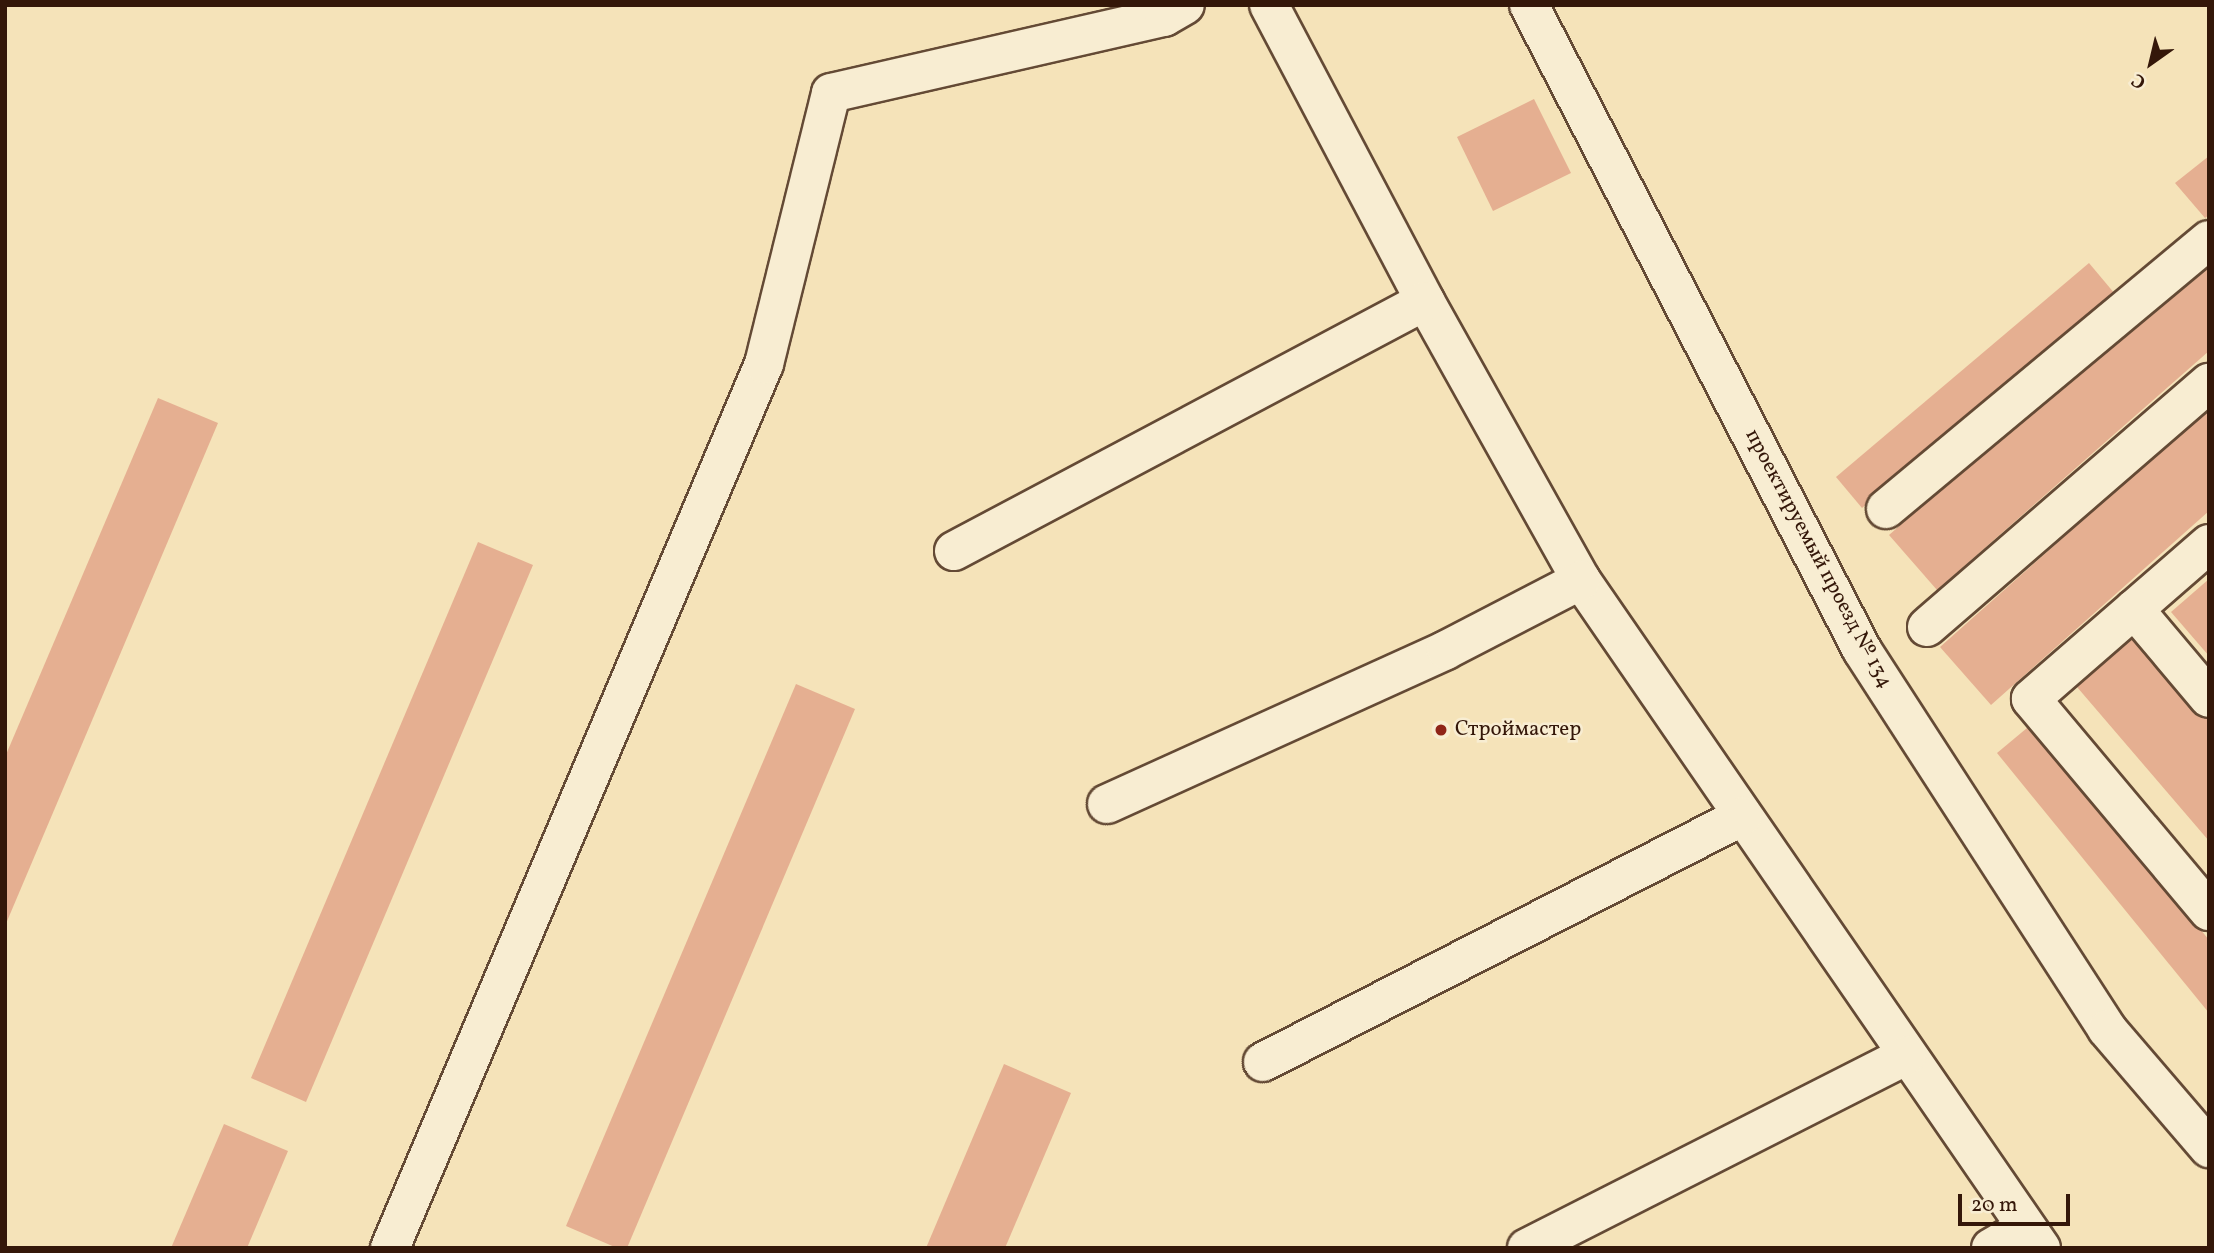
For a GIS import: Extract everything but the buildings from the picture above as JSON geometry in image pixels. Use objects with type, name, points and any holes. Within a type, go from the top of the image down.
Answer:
[{"type":"street","points":[[390,1248],[764,364],[831,93],[1164,17],[1185,5]]},
{"type":"street","points":[[1269,5],[1425,301],[1581,580],[2033,1238],[1991,1248]]},
{"type":"street","name":"проектируемый проезд № 134","points":[[1529,5],[1862,650],[2106,1029],[2209,1148]]},
{"type":"street","points":[[1886,509],[2209,240]]},
{"type":"street","points":[[954,551],[1425,301]]},
{"type":"street","points":[[1927,626],[2209,383]]},
{"type":"street","points":[[2209,544],[2031,699],[2209,911]]},
{"type":"street","points":[[1107,804],[1446,650],[1581,580]]},
{"type":"street","points":[[2134,609],[2209,698]]},
{"type":"street","points":[[1263,1062],[1743,816]]},
{"type":"street","points":[[1527,1248],[1907,1055]]},
{"type":"place","name":"Строймастер","points":[[1441,730]]}]
